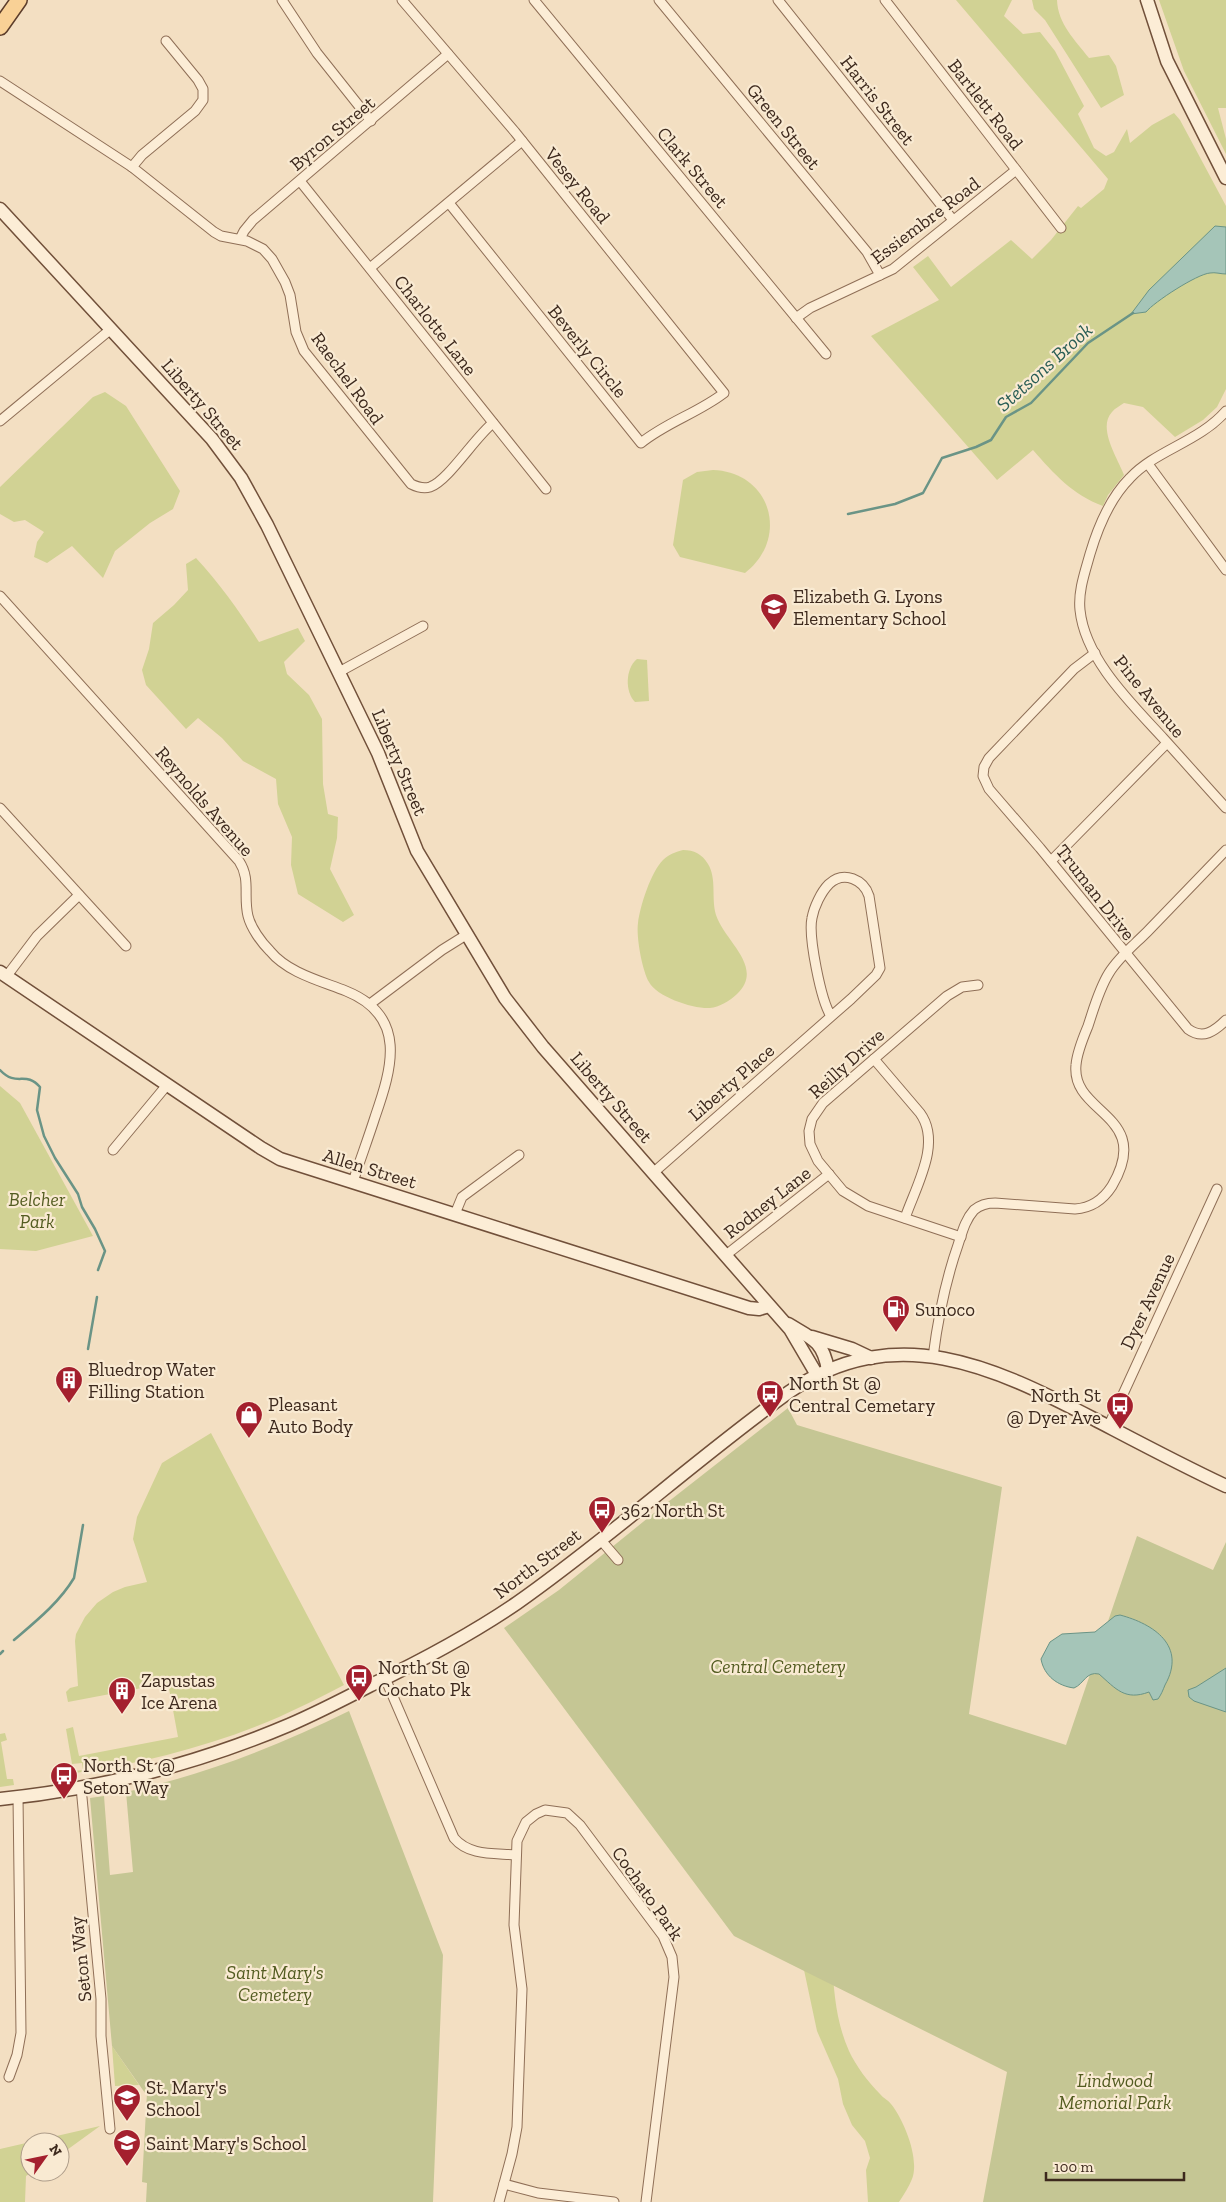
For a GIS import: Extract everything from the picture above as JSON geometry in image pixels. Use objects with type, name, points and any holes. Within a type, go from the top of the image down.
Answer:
[{"type":"main road","points":[[0,27],[19,0]]},
{"type":"main road","points":[[1147,0],[1167,61],[1226,178]]},
{"type":"main road","name":"Liberty Street","points":[[0,209],[212,439],[241,478],[268,525],[383,764],[415,846],[505,998],[530,1032],[782,1320],[822,1372]]},
{"type":"main road","name":"Allen Street","points":[[3,974],[274,1156],[749,1308],[759,1309],[769,1306]]},
{"type":"main road","name":"Liberty Street","points":[[782,1320],[810,1336],[822,1348],[822,1372]]},
{"type":"main road","points":[[810,1336],[852,1349],[871,1358]]},
{"type":"main road","name":"North Street","points":[[0,1799],[81,1787],[154,1771],[232,1747],[296,1722],[385,1678],[486,1624],[539,1587],[779,1399],[822,1372],[871,1358],[906,1355],[933,1357],[1000,1373],[1038,1390],[1226,1486]]},
{"type":"street","points":[[282,0],[321,59],[370,121]]},
{"type":"street","name":"Vesey Road","points":[[402,0],[522,141],[724,393]]},
{"type":"street","name":"Clark Street","points":[[534,0],[826,354]]},
{"type":"street","name":"Green Street","points":[[659,0],[867,252],[880,275]]},
{"type":"street","name":"Harris Street","points":[[778,0],[953,220]]},
{"type":"street","name":"Bartlett Road","points":[[884,0],[1061,228]]},
{"type":"street","points":[[132,168],[142,155],[199,108],[203,100],[203,89],[198,80],[166,41]]},
{"type":"street","name":"Byron Street","points":[[240,239],[250,223],[448,54]]},
{"type":"street","name":"Raechel Road","points":[[0,81],[132,168],[214,232],[221,236],[240,239],[258,246],[272,259],[288,288],[296,332],[308,358],[411,484],[425,488],[439,482],[479,435],[493,422]]},
{"type":"street","points":[[370,268],[522,141]]},
{"type":"street","name":"Essiembre Road","points":[[796,318],[810,308],[904,262],[1016,170]]},
{"type":"street","name":"Charlotte Lane","points":[[300,181],[546,489]]},
{"type":"street","name":"Beverly Circle","points":[[450,203],[641,443],[661,428],[724,393]]},
{"type":"street","points":[[0,422],[111,329]]},
{"type":"street","name":"Pine Avenue","points":[[1226,411],[1198,435],[1148,464],[1129,479],[1111,504],[1096,538],[1084,574],[1080,600],[1081,615],[1086,634],[1095,653],[1122,693],[1226,808]]},
{"type":"street","points":[[1148,464],[1226,570]]},
{"type":"street","name":"Reynolds Avenue","points":[[0,596],[239,861],[246,876],[248,917],[253,928],[270,952],[297,971],[355,994],[370,1004],[384,1024],[390,1042],[391,1058],[386,1086],[353,1182]]},
{"type":"street","points":[[339,672],[423,626]]},
{"type":"street","name":"Truman Drive","points":[[933,1357],[944,1289],[969,1216],[985,1204],[995,1203],[1080,1209],[1090,1207],[1098,1202],[1112,1186],[1124,1160],[1124,1141],[1116,1128],[1080,1085],[1076,1075],[1076,1065],[1078,1054],[1105,980],[1114,965],[1126,953],[989,789],[984,776],[984,767],[992,754],[1074,669],[1095,653]]},
{"type":"street","points":[[1051,861],[1167,743]]},
{"type":"street","points":[[0,808],[126,946]]},
{"type":"street","points":[[1226,850],[1126,953],[1192,1032],[1206,1034],[1216,1030],[1226,1020]]},
{"type":"street","name":"Liberty Place","points":[[653,1172],[831,1016],[873,978],[880,968],[868,892],[860,882],[847,878],[835,880],[827,886],[815,908],[811,923],[812,940],[824,1002],[831,1016]]},
{"type":"street","points":[[3,974],[37,936],[79,895]]},
{"type":"street","points":[[370,1004],[417,968],[466,935]]},
{"type":"street","name":"Reilly Drive","points":[[961,1237],[855,1200],[843,1191],[815,1156],[810,1144],[809,1131],[812,1118],[823,1103],[952,992],[962,987],[978,985]]},
{"type":"street","points":[[874,1059],[920,1112],[930,1133],[928,1155],[905,1218]]},
{"type":"street","points":[[112,1150],[168,1085]]},
{"type":"street","points":[[455,1214],[462,1197],[519,1155]]},
{"type":"street","name":"Rodney Lane","points":[[726,1256],[829,1174]]},
{"type":"street","name":"Dyer Avenue","points":[[1108,1426],[1217,1190]]},
{"type":"street","points":[[600,1539],[618,1560]]},
{"type":"street","points":[[385,1678],[454,1838],[462,1846],[472,1851],[516,1855]]},
{"type":"street","name":"Seton Way","points":[[81,1787],[101,1999],[101,2043],[110,2129]]},
{"type":"street","points":[[9,2078],[20,2048],[22,2033],[18,1797]]},
{"type":"street","name":"Cochato Park","points":[[499,2202],[512,2154],[516,2128],[522,1988],[514,1934],[518,1836],[523,1826],[531,1817],[550,1809],[567,1814],[580,1824],[653,1922],[670,1950],[674,1977],[646,2202]]},
{"type":"street","points":[[504,2184],[538,2193],[614,2202]]},
{"type":"green space","points":[[956,0],[1012,0],[1004,16],[1023,34],[1040,32],[1055,51],[1084,106],[1078,114],[1094,148],[1106,156],[1114,152],[1127,129],[1130,143],[1152,125],[1174,113],[1180,120],[1226,206],[1226,389],[1217,407],[1203,420],[1175,437],[1143,407],[1124,403],[1113,411],[1108,419],[1108,435],[1124,475],[1108,495],[1103,506],[1073,490],[1033,450],[997,480],[871,336],[939,300],[913,267],[928,256],[951,287],[1011,240],[1032,259],[1051,240],[1078,206],[1081,208],[1104,189],[1108,179]]},
{"type":"green space","points":[[1032,0],[1057,0],[1060,17],[1073,38],[1089,58],[1109,55],[1116,66],[1124,95],[1101,108],[1045,20],[1034,9]]},
{"type":"green space","points":[[1159,0],[1226,0],[1226,108],[1218,108],[1226,139],[1226,154],[1184,71]]},
{"type":"green space","points":[[105,392],[126,406],[180,491],[173,509],[150,523],[115,551],[103,578],[72,546],[47,563],[34,557],[37,542],[44,532],[25,520],[14,522],[0,514],[0,487],[93,397]]},
{"type":"green space","points":[[713,470],[733,474],[749,482],[760,494],[768,509],[770,526],[767,542],[759,559],[745,573],[680,557],[673,545],[683,480],[697,472]]},
{"type":"green space","points":[[196,558],[229,598],[259,642],[298,628],[305,641],[284,662],[287,674],[309,695],[322,719],[323,784],[328,814],[338,817],[337,838],[330,869],[354,915],[343,922],[298,894],[291,865],[292,837],[278,804],[276,779],[243,761],[222,738],[198,718],[186,729],[146,685],[142,670],[149,649],[153,623],[188,590],[186,564]]},
{"type":"green space","points":[[637,659],[647,660],[649,701],[635,702],[629,692],[628,674]]},
{"type":"green space","points":[[683,850],[697,853],[708,864],[713,882],[716,915],[740,954],[747,974],[745,984],[737,994],[721,1005],[710,1008],[685,1004],[660,993],[649,982],[640,953],[638,923],[650,881],[663,860],[675,852]]},
{"type":"green space","name":"Belcher Park","points":[[0,1086],[20,1103],[93,1236],[36,1251],[0,1249]]},
{"type":"green space","name":"Central Cemetery","points":[[788,1408],[797,1425],[1002,1487],[969,1714],[1066,1745],[1137,1536],[1213,1570],[1226,1542],[1226,2202],[983,2202],[1007,2072],[734,1936],[504,1628],[559,1590]]},
{"type":"green space","points":[[211,1433],[344,1685],[279,1717],[230,1736],[179,1752],[75,1773],[74,1771],[83,1770],[82,1763],[72,1764],[66,1729],[73,1727],[79,1756],[178,1737],[168,1683],[68,1702],[66,1692],[70,1688],[78,1686],[75,1641],[76,1634],[85,1617],[97,1603],[113,1592],[147,1582],[133,1539],[137,1517],[162,1463]]},
{"type":"green space","name":"Saint Mary's Cemetery","points":[[349,1711],[443,1955],[433,2202],[146,2202],[147,2183],[142,2182],[147,2093],[145,2093],[112,2046],[90,1798],[104,1796],[110,1875],[133,1872],[126,1792],[184,1777],[268,1748]]},
{"type":"green space","points":[[5,1733],[7,1740],[1,1742],[7,1779],[13,1779],[14,1785],[0,1787],[0,1734]]},
{"type":"green space","points":[[832,1962],[838,2018],[849,2051],[867,2079],[896,2111],[909,2140],[914,2161],[914,2171],[911,2182],[899,2202],[868,2202],[866,2170],[870,2158],[865,2141],[852,2125],[843,2104],[838,2079],[817,2031],[804,1970]]},
{"type":"green space","points":[[112,2046],[139,2085],[115,2086]]},
{"type":"green space","points":[[100,2126],[70,2148],[70,2133]]},
{"type":"green space","points":[[20,2144],[20,2182],[26,2182],[25,2202],[0,2202],[0,2149]]},
{"type":"shaded area","points":[[1215,226],[1226,227],[1226,274],[1212,273],[1196,278],[1176,289],[1146,312],[1131,314],[1149,290]]},
{"type":"shaded area","points":[[1120,1615],[1144,1624],[1155,1631],[1164,1639],[1169,1648],[1172,1659],[1171,1671],[1158,1699],[1153,1700],[1149,1692],[1133,1695],[1121,1692],[1099,1674],[1091,1674],[1074,1688],[1068,1687],[1057,1682],[1045,1670],[1041,1659],[1050,1642],[1062,1634],[1095,1632],[1115,1616]]},
{"type":"shaded area","points":[[1226,1668],[1226,1712],[1194,1701],[1189,1697],[1188,1690]]},
{"type":"waterway","name":"Stetsons Brook","points":[[848,514],[895,504],[923,493],[942,458],[991,440],[1006,417],[1031,403],[1088,343],[1133,313]]},
{"type":"waterway","points":[[0,1070],[11,1078],[30,1080],[40,1087],[37,1110],[44,1136],[55,1158],[78,1194],[82,1207],[105,1251],[98,1270]]},
{"type":"waterway","points":[[88,1349],[97,1297]]},
{"type":"waterway","points":[[14,1640],[54,1604],[74,1578],[83,1525]]},
{"type":"waterway","points":[[0,1654],[3,1651]]},
{"type":"place","name":"Elizabeth G. Lyons Elementary School","points":[[774,631]]},
{"type":"place","name":"Sunoco","points":[[896,1333]]},
{"type":"place","name":"Bluedrop Water Filling Station","points":[[69,1404]]},
{"type":"place","name":"North St @ Central Cemetary","points":[[770,1418]]},
{"type":"place","name":"North St @ Dyer Ave","points":[[1120,1430]]},
{"type":"place","name":"Pleasant Auto Body","points":[[249,1439]]},
{"type":"place","name":"362 North St","points":[[602,1534]]},
{"type":"place","name":"North St @ Cochato Pk","points":[[359,1702]]},
{"type":"place","name":"Zapustas Ice Arena","points":[[122,1715]]},
{"type":"place","name":"North St @ Seton Way","points":[[64,1800]]},
{"type":"place","name":"St. Mary's School","points":[[127,2122]]},
{"type":"place","name":"Saint Mary's School","points":[[127,2167]]},
{"type":"park label","name":"Lindwood Memorial Park","points":[[1115,2091]]}]
